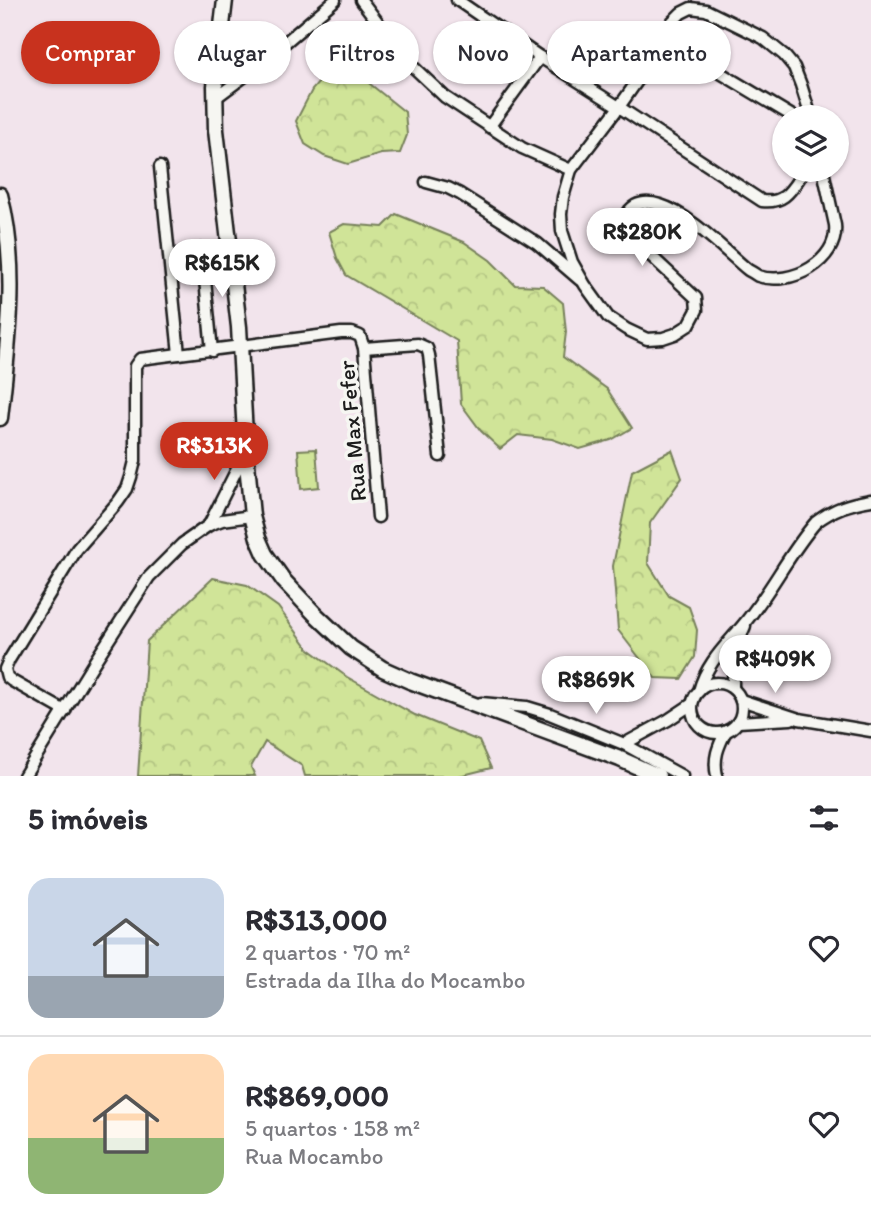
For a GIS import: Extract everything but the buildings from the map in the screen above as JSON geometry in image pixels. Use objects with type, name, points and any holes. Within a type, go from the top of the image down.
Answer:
[{"type":"main road","points":[[225,0],[216,63],[216,130],[241,346],[252,516],[265,554],[284,581],[351,648],[392,673],[620,759],[658,776]]},
{"type":"main road","points":[[0,195],[10,265],[10,298],[0,418]]},
{"type":"street","points":[[214,99],[253,70],[335,0]]},
{"type":"street","points":[[361,0],[408,62],[445,96],[522,148],[571,170]]},
{"type":"street","points":[[457,0],[762,201],[774,201],[784,197],[796,182]]},
{"type":"street","points":[[674,21],[687,5],[706,10],[763,38],[794,67],[808,105]]},
{"type":"street","points":[[489,128],[540,57]]},
{"type":"street","points":[[731,79],[774,105]]},
{"type":"street","points":[[635,84],[571,170],[561,214],[562,231],[572,262],[608,317],[626,330],[647,339],[663,338],[690,325],[697,310],[696,299],[628,232],[626,221],[630,209],[648,202],[664,206],[694,223],[748,270],[758,276],[773,278],[803,273],[820,262],[830,251],[835,232],[825,182]]},
{"type":"street","points":[[160,167],[179,354]]},
{"type":"street","points":[[426,183],[460,194],[537,243],[585,285]]},
{"type":"street","points":[[202,250],[212,351]]},
{"type":"street","points":[[65,710],[12,681],[6,677],[5,670],[77,549],[127,489],[135,461],[135,366],[140,359],[341,333],[356,333],[364,345],[418,344],[427,348],[429,355],[440,456]]},
{"type":"street","name":"Rua Max Fefer","points":[[364,345],[378,517]]},
{"type":"street","points":[[209,525],[246,453]]},
{"type":"street","points":[[624,744],[692,704],[702,677],[711,663],[748,619],[816,522],[831,511],[848,504],[871,500]]},
{"type":"street","points":[[24,776],[144,582],[182,544],[209,525],[222,520],[252,516]]},
{"type":"street","points":[[733,688],[733,659],[748,619]]},
{"type":"street","points":[[699,691],[704,686],[726,684],[733,688],[741,701],[741,716],[738,722],[726,731],[718,747],[714,762],[717,776]]},
{"type":"street","points":[[741,701],[799,719],[871,731]]},
{"type":"street","points":[[470,702],[527,707],[550,714],[624,744],[682,776]]},
{"type":"street","points":[[692,704],[698,725],[711,732],[726,731]]},
{"type":"street","points":[[738,722],[799,719]]},
{"type":"green space","points":[[317,84],[370,84],[405,112],[407,135],[400,153],[381,154],[348,164],[324,156],[305,144],[296,121]]},
{"type":"green space","points":[[396,214],[464,242],[490,260],[515,285],[543,286],[563,303],[566,332],[563,357],[607,389],[632,428],[611,440],[580,449],[552,439],[518,435],[500,449],[481,431],[461,404],[457,341],[346,275],[337,258],[329,232],[344,224],[383,227]]},
{"type":"green space","points":[[316,449],[319,487],[301,489],[298,450]]},
{"type":"green space","points":[[672,450],[682,478],[650,523],[648,563],[669,596],[689,607],[697,630],[695,657],[681,679],[655,678],[618,630],[613,566],[632,471]]},
{"type":"green space","points":[[213,578],[247,585],[278,607],[309,649],[347,677],[415,715],[479,741],[491,768],[459,776],[305,776],[302,766],[265,742],[251,767],[255,776],[138,776],[147,641]]}]
